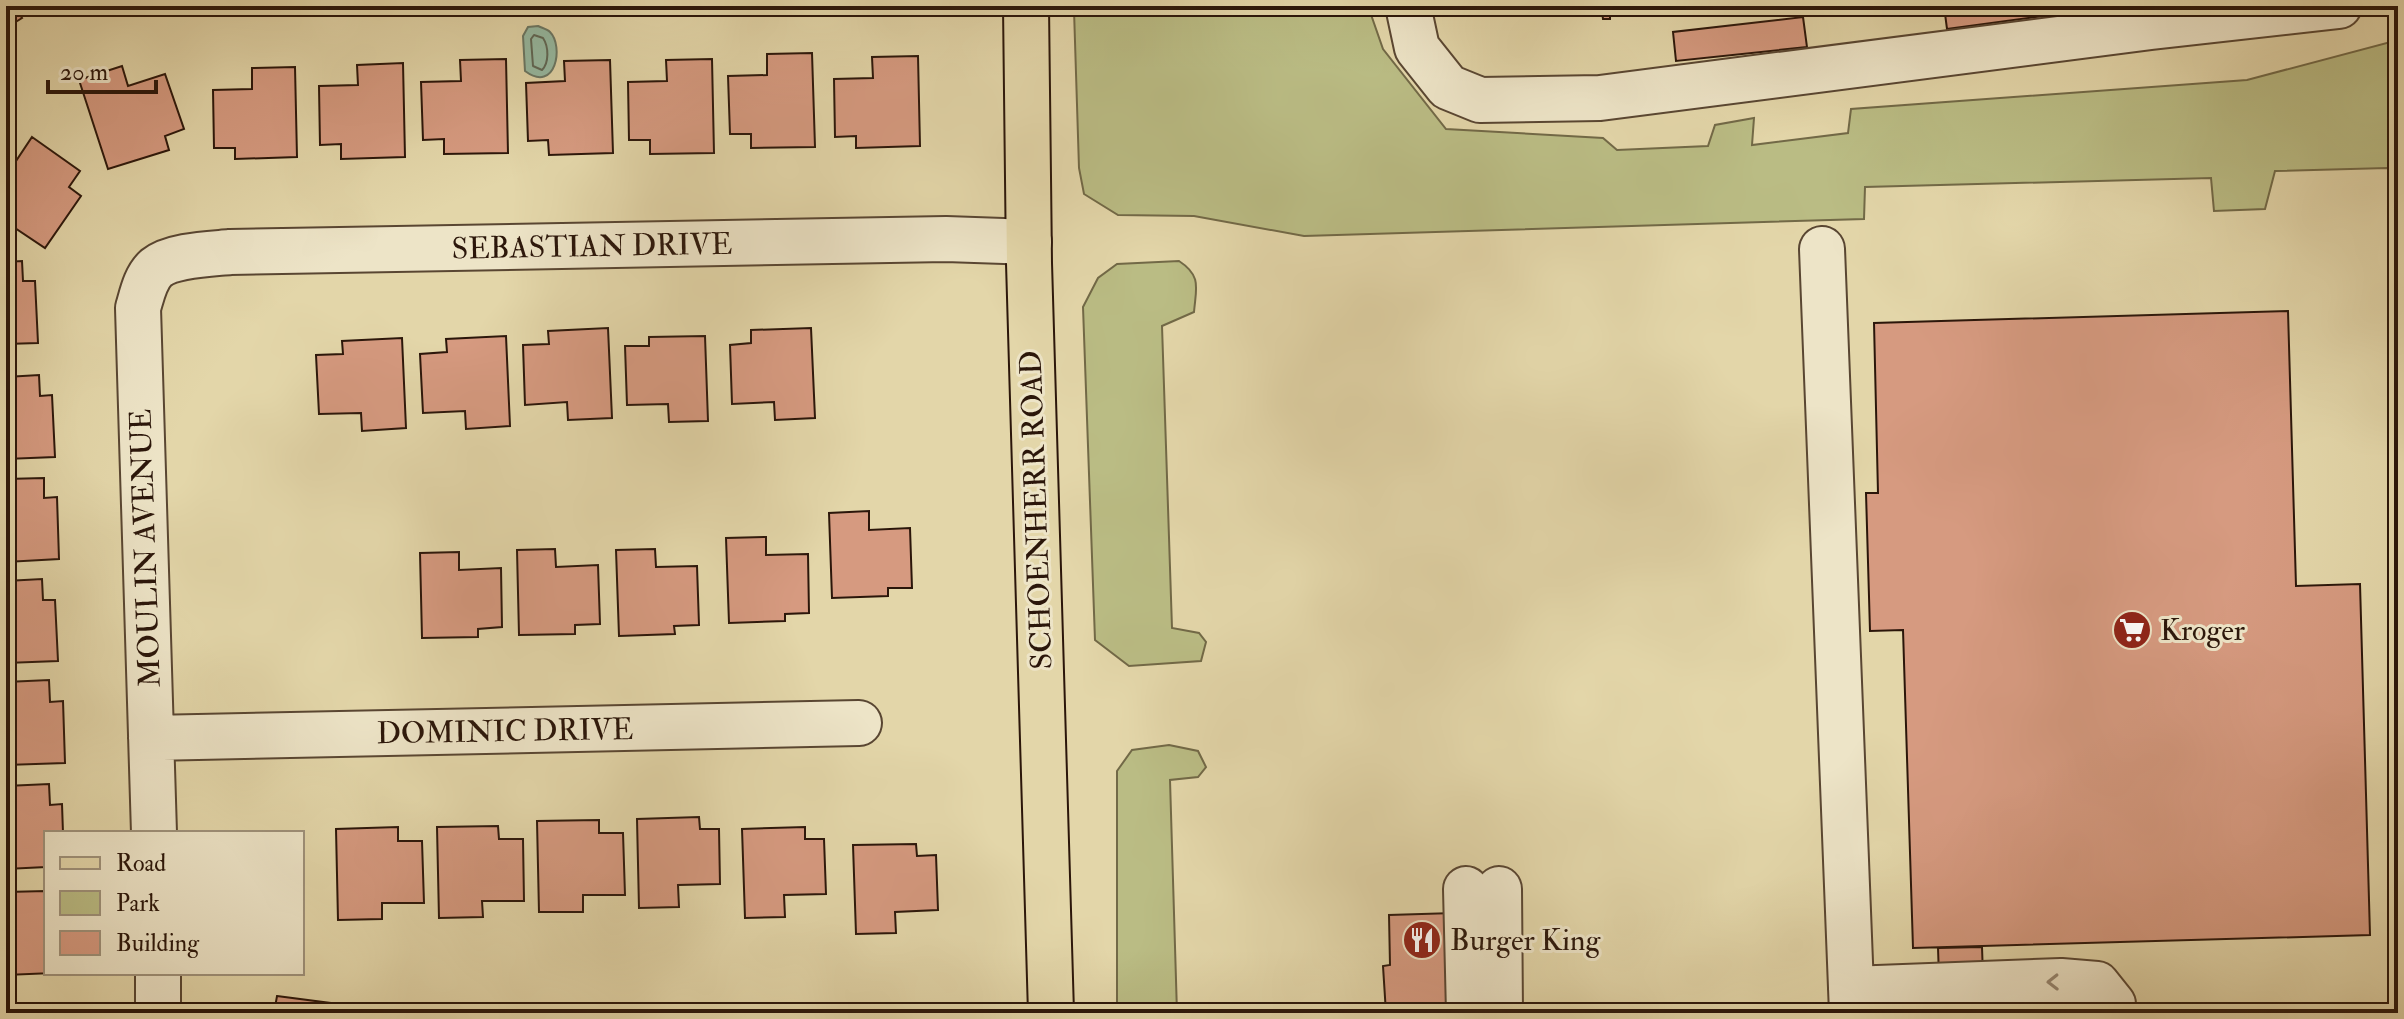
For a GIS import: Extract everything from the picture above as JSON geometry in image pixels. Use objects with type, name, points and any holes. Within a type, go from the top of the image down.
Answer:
[{"type":"main road","name":"SCHOENHERR ROAD","points":[[1026,6],[1029,242],[1051,1013]]},
{"type":"street","points":[[1408,6],[1417,48],[1448,87],[1480,100],[1600,98],[2339,6]]},
{"type":"street","name":"SEBASTIAN DRIVE","points":[[157,268],[188,256],[230,252],[946,239],[1029,242]]},
{"type":"street","points":[[1822,249],[1851,1001],[2061,981],[2097,984],[2113,1004],[2113,1013]]},
{"type":"street","name":"MOULIN AVENUE","points":[[154,831],[138,308],[144,286],[157,268]]},
{"type":"street","name":"DOMINIC DRIVE","points":[[151,738],[859,723]]},
{"type":"street","points":[[1469,1013],[1482,889],[1500,1013]]},
{"type":"street","points":[[158,975],[158,1013]]},
{"type":"green space","points":[[1079,6],[1368,6],[1383,49],[1446,129],[1603,138],[1617,150],[1708,146],[1715,125],[1754,118],[1752,145],[1848,133],[1851,109],[2247,80],[2398,40],[2398,178],[2387,168],[2275,171],[2265,209],[2214,211],[2211,178],[1865,187],[1864,219],[1304,236],[1194,216],[1118,215],[1084,194],[1079,168],[1074,10]]},
{"type":"green space","points":[[1179,261],[1191,272],[1196,289],[1194,312],[1162,326],[1172,628],[1199,633],[1206,642],[1201,661],[1129,666],[1095,640],[1083,307],[1098,278],[1117,264]]},
{"type":"green space","points":[[1169,745],[1198,751],[1206,767],[1198,777],[1170,780],[1177,1013],[1117,1013],[1117,771],[1132,750]]},
{"type":"green space","points":[[2073,1001],[2082,1006],[2085,1013],[1897,1013],[1906,1004]]},
{"type":"water","points":[[538,26],[550,32],[556,47],[554,65],[544,77],[536,77],[525,71],[523,36],[528,27]]},
{"type":"building","points":[[6,6],[14,6],[22,18],[6,28]]},
{"type":"building","points":[[1536,6],[1675,6],[1675,9],[1610,10],[1610,19],[1603,19],[1602,11],[1537,15]]},
{"type":"building","points":[[1944,6],[2043,6],[2044,16],[1947,29]]},
{"type":"building","points":[[1803,17],[1807,47],[1676,61],[1673,32]]},
{"type":"building","points":[[812,53],[815,147],[751,148],[751,134],[730,134],[728,76],[767,75],[767,54]]},
{"type":"building","points":[[918,56],[920,146],[856,148],[856,136],[835,137],[834,79],[873,78],[872,57]]},
{"type":"building","points":[[506,59],[508,153],[444,154],[444,139],[423,140],[421,82],[461,81],[460,60]]},
{"type":"building","points":[[712,59],[714,153],[650,154],[650,140],[629,140],[628,82],[667,81],[666,60]]},
{"type":"building","points":[[610,60],[613,153],[549,155],[548,140],[528,141],[526,83],[565,81],[564,61]]},
{"type":"building","points":[[403,63],[405,157],[341,159],[341,144],[320,145],[319,86],[358,85],[357,65]]},
{"type":"building","points":[[122,66],[128,86],[165,74],[184,129],[165,136],[169,150],[108,169],[79,80]]},
{"type":"building","points":[[295,67],[297,157],[235,159],[235,148],[214,148],[213,90],[252,89],[252,68]]},
{"type":"building","points":[[32,137],[80,171],[69,187],[81,196],[45,248],[6,222],[6,167],[10,170]]},
{"type":"building","points":[[22,261],[23,281],[35,281],[38,343],[6,344],[6,262]]},
{"type":"building","name":"Kroger","points":[[2288,311],[2296,586],[2360,584],[2370,935],[1913,948],[1903,630],[1870,631],[1866,493],[1878,493],[1874,323]]},
{"type":"building","points":[[608,328],[612,418],[568,420],[567,402],[525,405],[523,345],[549,344],[548,331]]},
{"type":"building","points":[[811,328],[815,418],[775,420],[774,402],[732,404],[730,345],[751,343],[751,330]]},
{"type":"building","points":[[506,336],[510,426],[466,429],[465,411],[423,413],[420,354],[447,352],[446,339]]},
{"type":"building","points":[[705,336],[708,421],[669,422],[668,404],[627,405],[625,346],[649,346],[649,337]]},
{"type":"building","points":[[402,338],[406,428],[362,431],[361,413],[319,414],[316,355],[343,354],[342,341]]},
{"type":"building","points":[[39,375],[40,396],[52,395],[55,457],[6,459],[6,377]]},
{"type":"building","points":[[44,478],[44,498],[57,497],[59,559],[6,562],[6,479]]},
{"type":"building","points":[[869,511],[869,530],[910,528],[912,588],[888,588],[888,596],[832,598],[829,513]]},
{"type":"building","points":[[766,537],[766,555],[808,554],[809,613],[785,614],[785,621],[729,623],[726,538]]},
{"type":"building","points":[[555,549],[556,567],[598,565],[600,624],[575,625],[575,634],[519,635],[517,550]]},
{"type":"building","points":[[655,549],[656,567],[697,566],[699,625],[674,626],[675,634],[619,636],[616,550]]},
{"type":"building","points":[[459,552],[459,570],[501,568],[502,627],[478,629],[478,637],[422,638],[420,553]]},
{"type":"building","points":[[42,579],[43,600],[55,600],[58,661],[6,663],[6,581]]},
{"type":"building","points":[[49,680],[50,702],[63,701],[65,763],[6,765],[6,682]]},
{"type":"building","points":[[49,784],[50,805],[62,804],[63,831],[44,831],[44,867],[6,869],[6,786]]},
{"type":"building","points":[[699,817],[700,829],[719,829],[720,884],[678,885],[679,907],[639,908],[637,819]]},
{"type":"building","points":[[599,820],[599,833],[623,833],[625,895],[583,895],[583,912],[539,912],[537,821]]},
{"type":"building","points":[[498,826],[499,839],[523,839],[524,901],[482,901],[483,917],[439,918],[437,827]]},
{"type":"building","points":[[398,827],[398,841],[422,841],[424,903],[382,903],[382,919],[338,920],[336,829]]},
{"type":"building","points":[[805,827],[805,839],[824,839],[826,894],[784,895],[785,917],[745,918],[742,829]]},
{"type":"building","points":[[916,844],[917,856],[936,855],[938,910],[895,912],[896,933],[856,934],[853,845]]},
{"type":"building","points":[[44,891],[44,973],[6,975],[6,892]]},
{"type":"building","name":"Burger King","points":[[1454,913],[1466,1013],[1386,1013],[1383,966],[1390,965],[1389,915]]},
{"type":"building","points":[[1982,947],[1983,976],[1939,977],[1938,948]]},
{"type":"building","points":[[277,996],[361,1007],[361,1013],[274,1013]]},
{"type":"place","name":"Kroger","points":[[2132,630]]},
{"type":"place","name":"Burger King","points":[[1422,940]]}]
